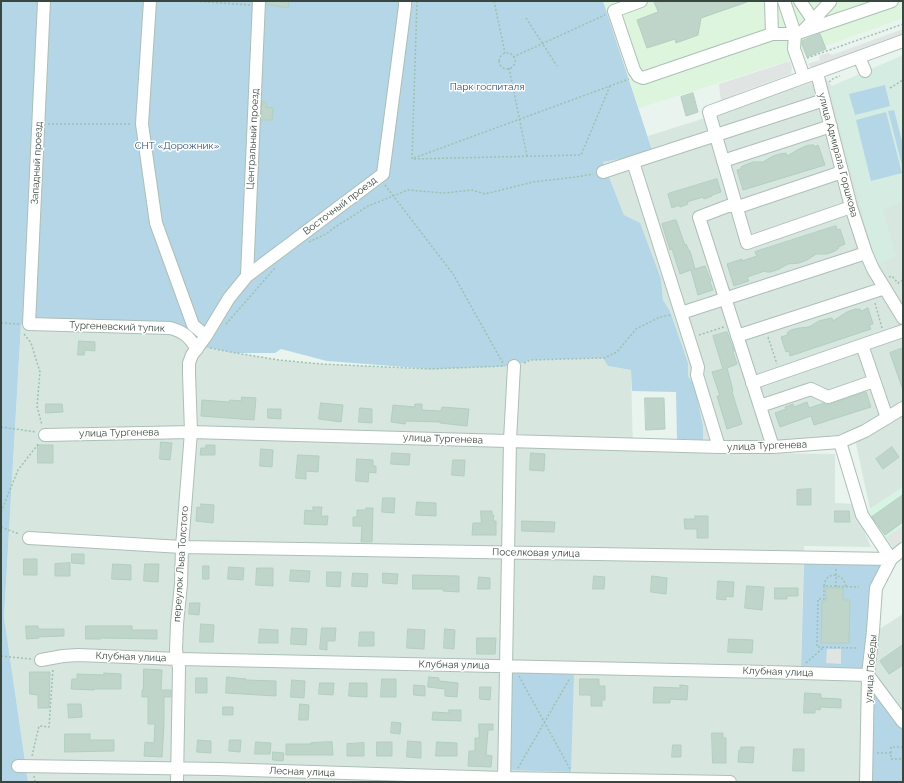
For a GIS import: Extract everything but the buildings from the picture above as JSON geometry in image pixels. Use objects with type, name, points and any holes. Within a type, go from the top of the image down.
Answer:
[{"type":"street","name":"Западный проезд","points":[[26,327],[39,124],[44,1]]},
{"type":"street","points":[[150,1],[142,124],[156,223],[193,325],[206,336]]},
{"type":"street","name":"Восточный проезд","points":[[198,348],[229,298],[247,276],[383,174],[406,6],[405,1]]},
{"type":"street","points":[[641,1],[614,11],[634,70],[638,76],[643,78],[772,34],[799,32],[815,23],[892,1]]},
{"type":"street","points":[[771,1],[772,34]]},
{"type":"street","points":[[784,1],[799,32],[794,49],[804,77]]},
{"type":"street","points":[[800,1],[815,23]]},
{"type":"street","points":[[815,23],[830,2]]},
{"type":"street","name":"Центральный проезд","points":[[247,276],[259,4]]},
{"type":"street","points":[[851,206],[748,243],[709,112],[903,41]]},
{"type":"street","points":[[859,57],[865,72]]},
{"type":"street","name":"улица Адмирала Горшкова","points":[[817,73],[851,206],[866,253],[873,269],[885,283],[903,318]]},
{"type":"street","points":[[603,172],[824,100]]},
{"type":"street","points":[[723,161],[831,126]]},
{"type":"street","points":[[633,162],[698,367],[697,375],[719,447]]},
{"type":"street","points":[[773,448],[699,216],[728,206],[742,206],[842,172]]},
{"type":"street","points":[[681,313],[866,253]]},
{"type":"street","points":[[737,336],[871,292],[885,283]]},
{"type":"street","name":"Тургеневский тупик","points":[[26,327],[170,328],[183,332],[198,348]]},
{"type":"street","points":[[752,383],[903,331]]},
{"type":"street","points":[[862,346],[887,418]]},
{"type":"street","name":"переулок Льва Толстого","points":[[178,782],[179,668],[176,650],[190,432],[189,363],[192,355],[198,348]]},
{"type":"street","points":[[504,780],[510,666],[508,553],[510,440],[509,366]]},
{"type":"street","points":[[760,406],[811,389],[828,397],[874,382]]},
{"type":"street","name":"улица Тургенева","points":[[45,435],[190,432],[773,448],[840,442],[865,431],[903,408]]},
{"type":"street","points":[[840,442],[862,515],[891,559],[903,549]]},
{"type":"street","name":"Поселковая улица","points":[[28,538],[182,547],[891,559]]},
{"type":"street","name":"улица Победы","points":[[866,782],[868,675],[876,588],[891,559]]},
{"type":"street","name":"Клубная улица","points":[[41,660],[53,657],[78,655],[868,675]]},
{"type":"street","points":[[868,675],[903,722]]},
{"type":"street","name":"Лесная улица","points":[[18,766],[178,768],[504,780],[577,779],[730,782]]},
{"type":"path","points":[[192,1],[259,4]]},
{"type":"path","points":[[412,159],[417,1]]},
{"type":"path","points":[[494,1],[505,53]]},
{"type":"path","points":[[514,57],[614,11]]},
{"type":"path","points":[[526,18],[557,66]]},
{"type":"path","points":[[799,61],[903,24]]},
{"type":"path","points":[[505,53],[514,57]]},
{"type":"path","points":[[505,53],[500,58],[500,63],[504,68],[509,68],[514,64],[514,57]]},
{"type":"path","points":[[509,68],[527,156]]},
{"type":"path","points":[[828,86],[829,82],[841,75]]},
{"type":"path","points":[[412,159],[638,76]]},
{"type":"path","points":[[890,88],[903,80]]},
{"type":"path","points":[[412,159],[581,155],[610,86]]},
{"type":"path","points":[[39,124],[142,124]]},
{"type":"path","points":[[307,244],[326,234],[366,208],[408,190],[444,193],[472,190],[485,194],[533,182],[603,172]]},
{"type":"path","points":[[379,177],[453,274],[509,366]]},
{"type":"path","points":[[226,324],[278,264]]},
{"type":"path","points":[[885,283],[892,276],[898,283],[903,280]]},
{"type":"path","points":[[871,292],[884,333]]},
{"type":"path","points":[[198,348],[210,348],[236,354],[321,364],[431,369],[509,366],[530,360],[604,358],[617,352],[636,329],[660,316],[681,313]]},
{"type":"path","points":[[1,323],[26,327],[40,372],[37,406],[45,435]]},
{"type":"path","points":[[689,338],[733,324]]},
{"type":"path","points":[[764,328],[778,367]]},
{"type":"path","points":[[1,427],[34,431],[45,435]]},
{"type":"path","points":[[1,512],[18,470],[45,435]]},
{"type":"path","points":[[1,527],[28,538]]},
{"type":"path","points":[[836,564],[836,587]]},
{"type":"path","points":[[846,587],[843,579],[836,575],[827,578],[824,582],[824,599],[818,599],[817,647],[856,648]]},
{"type":"path","points":[[824,586],[859,587]]},
{"type":"path","points":[[806,662],[824,647]]},
{"type":"path","points":[[1,656],[41,660]]},
{"type":"path","points":[[35,782],[32,755],[39,726],[49,727],[53,657]]},
{"type":"path","points":[[510,666],[545,722],[571,772],[577,779]]},
{"type":"path","points":[[517,771],[576,667]]},
{"type":"path","points":[[903,748],[891,747],[891,759],[903,759],[903,757]]},
{"type":"path","points":[[867,753],[891,753]]},
{"type":"shaded area","points":[[603,1],[903,1],[903,18],[825,46],[826,49],[807,57],[805,54],[639,108]]},
{"type":"shaded area","points":[[903,29],[903,37],[813,69],[808,64],[820,60],[819,57],[821,55],[828,53],[832,55]]},
{"type":"shaded area","points":[[903,55],[903,201],[883,209],[896,256],[881,263],[875,261],[830,90],[832,86]]},
{"type":"shaded area","points":[[790,61],[792,68],[791,74],[736,94],[735,96],[721,102],[719,84]]},
{"type":"shaded area","points":[[825,78],[832,86],[830,90],[883,209],[903,201],[903,487],[870,509],[853,430],[837,435],[778,443],[703,440],[703,426],[695,387],[688,376],[688,363],[670,311],[663,300],[661,279],[624,215],[603,162],[653,153],[648,136]]},
{"type":"shaded area","points":[[21,324],[163,327],[198,348],[210,348],[279,360],[321,364],[431,369],[514,366],[531,360],[604,358],[608,366],[631,370],[633,451],[835,454],[835,503],[853,504],[871,547],[804,546],[801,671],[867,673],[877,664],[878,630],[903,614],[903,782],[28,782],[4,617]]},
{"type":"shaded area","points":[[903,487],[903,545],[892,552],[866,512]]},
{"type":"shaded area","points":[[903,526],[903,540],[893,547],[886,537]]},
{"type":"shaded area","points":[[827,649],[841,649],[841,664],[826,663]]},
{"type":"green space","points":[[1,1],[603,1],[653,153],[603,162],[624,215],[640,223],[661,279],[663,300],[670,311],[688,363],[688,376],[695,387],[703,426],[703,440],[677,439],[676,392],[632,391],[631,370],[608,366],[603,358],[531,360],[514,366],[431,369],[327,361],[281,349],[275,353],[236,353],[210,348],[198,348],[163,327],[21,324],[4,617],[28,782],[1,782]]},
{"type":"green space","points":[[885,85],[890,106],[855,115],[849,94]]},
{"type":"green space","points":[[894,110],[903,145],[902,165],[888,111]]},
{"type":"green space","points":[[886,112],[902,173],[871,181],[856,120]]},
{"type":"green space","points":[[804,560],[884,562],[879,575],[869,590],[867,673],[801,671]]},
{"type":"green space","points":[[512,670],[574,672],[571,772],[509,770]]},
{"type":"green space","points":[[873,686],[903,725],[903,782],[871,782]]},
{"type":"park label","name":"Парк госпиталя","points":[[487,87]]},
{"type":"park label","name":"СНТ «Дорожник»","points":[[177,146]]}]
